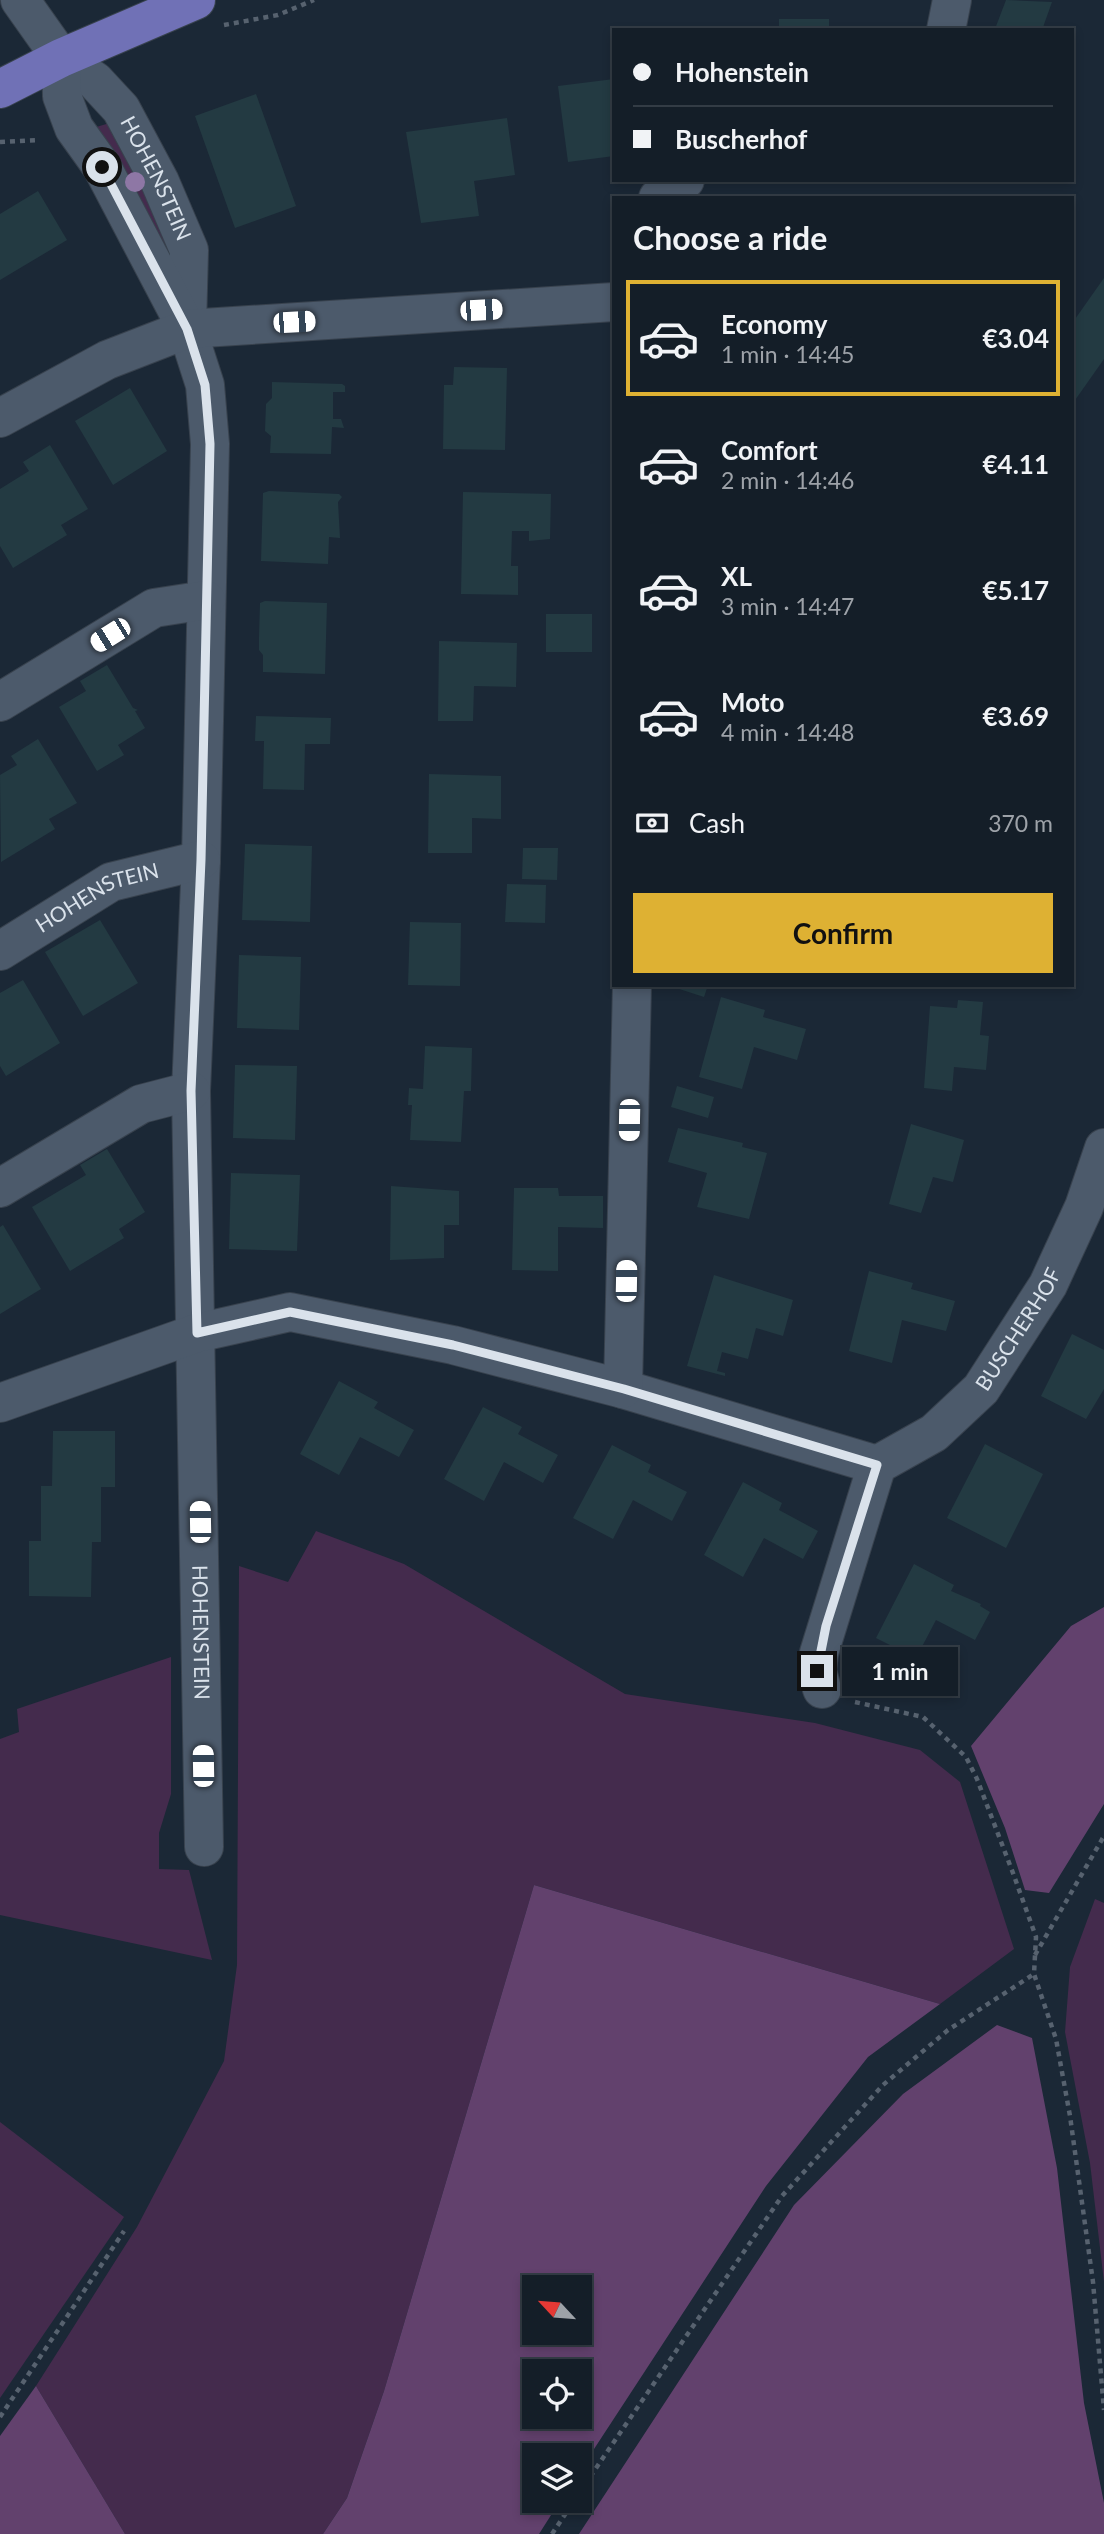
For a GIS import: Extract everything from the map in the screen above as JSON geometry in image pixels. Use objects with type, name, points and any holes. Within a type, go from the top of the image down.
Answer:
[{"type":"main road","points":[[0,89],[61,58],[206,14]]},
{"type":"street","name":"HOHENSTEIN","points":[[20,0],[61,58],[95,81],[121,109],[160,182],[189,250],[187,329]]},
{"type":"street","points":[[946,28],[952,0]]},
{"type":"street","name":"HOHENSTEIN","points":[[61,58],[62,96],[74,128],[102,167],[187,329],[205,385],[210,444],[201,860],[191,1091],[204,1847]]},
{"type":"street","points":[[660,196],[676,182]]},
{"type":"street","points":[[0,418],[107,360],[187,329],[612,302]]},
{"type":"street","points":[[0,702],[154,608],[206,600]]},
{"type":"street","name":"HOHENSTEIN","points":[[0,951],[111,882],[201,860]]},
{"type":"street","points":[[624,1389],[632,987]]},
{"type":"street","points":[[0,1188],[141,1104],[191,1091]]},
{"type":"street","name":"BUSCHERHOF","points":[[877,1465],[934,1433],[981,1389],[1048,1285],[1084,1207],[1104,1148]]},
{"type":"street","points":[[0,1403],[197,1333],[290,1312],[453,1345],[624,1389],[877,1465],[819,1653],[817,1671],[822,1689]]},
{"type":"path","points":[[206,14],[278,15],[314,0]]},
{"type":"path","points":[[822,1689],[843,1700],[923,1717],[966,1757],[977,1779],[1035,1937],[1034,1974],[1056,2039],[1070,2116],[1093,2282],[1104,2410]]},
{"type":"path","points":[[1034,1956],[1104,1836]]},
{"type":"path","points":[[592,2474],[782,2196],[883,2085],[948,2030],[1034,1974]]},
{"type":"path","points":[[0,2417],[124,2231]]},
{"type":"path","points":[[552,2534],[566,2513]]},
{"type":"shaded area","points":[[113,122],[172,247],[167,251],[93,128]]},
{"type":"shaded area","points":[[316,1531],[404,1564],[625,1694],[815,1723],[920,1750],[960,1782],[1014,1949],[940,2004],[534,1885],[384,2391],[347,2498],[323,2534],[125,2534],[36,2386],[137,2227],[224,2061],[237,1965],[239,1566],[288,1582]]},
{"type":"shaded area","points":[[1104,1607],[1104,1804],[1049,1893],[1025,1890],[1005,1828],[971,1746],[1071,1626]]},
{"type":"shaded area","points":[[171,1657],[171,1794],[159,1833],[159,1869],[189,1870],[212,1960],[0,1915],[0,1739],[19,1732],[17,1709]]},
{"type":"shaded area","points":[[534,1885],[940,2004],[868,2057],[766,2186],[592,2452],[592,2443],[522,2443],[522,2513],[552,2513],[539,2534],[323,2534],[347,2498],[384,2391]]},
{"type":"shaded area","points":[[1095,1899],[1104,1903],[1104,2282],[1090,2163],[1065,2032],[1070,1967]]},
{"type":"shaded area","points":[[997,2025],[1032,2038],[1057,2168],[1084,2403],[1104,2503],[1104,2534],[579,2534],[794,2205],[903,2094]]},
{"type":"shaded area","points":[[0,2122],[124,2217],[0,2398]]},
{"type":"shaded area","points":[[36,2386],[125,2534],[0,2534],[0,2436]]},
{"type":"building","points":[[1006,0],[1052,2],[1043,28],[995,28]]},
{"type":"building","points":[[779,19],[829,19],[829,28],[779,28]]},
{"type":"building","points":[[612,79],[612,156],[568,162],[558,86]]},
{"type":"building","points":[[256,94],[296,206],[235,228],[195,116]]},
{"type":"building","points":[[507,118],[515,175],[474,181],[479,216],[421,223],[406,132]]},
{"type":"building","points":[[38,191],[67,240],[0,280],[0,214]]},
{"type":"building","points":[[1104,278],[1104,359],[1074,402],[1074,321]]},
{"type":"building","points":[[454,367],[507,368],[505,450],[443,449],[444,385],[453,385]]},
{"type":"building","points":[[272,382],[345,386],[345,392],[333,392],[333,419],[341,419],[344,428],[332,427],[331,454],[270,453],[271,436],[265,431],[266,404],[272,398]]},
{"type":"building","points":[[130,388],[167,451],[113,485],[75,421]]},
{"type":"building","points":[[50,445],[88,509],[61,525],[67,535],[13,568],[0,546],[0,489],[29,471],[23,462]]},
{"type":"building","points":[[463,492],[551,494],[550,539],[529,541],[529,531],[512,531],[511,566],[518,566],[518,595],[461,594]]},
{"type":"building","points":[[263,493],[339,494],[342,497],[338,502],[340,538],[329,537],[328,564],[261,561]]},
{"type":"building","points":[[260,603],[327,603],[325,674],[263,672],[259,637]]},
{"type":"building","points":[[546,614],[592,614],[592,652],[546,652]]},
{"type":"building","points":[[439,641],[517,643],[516,687],[474,686],[473,721],[438,721]]},
{"type":"building","points":[[107,665],[133,708],[138,710],[135,711],[145,728],[118,745],[124,755],[97,771],[59,707],[86,691],[80,681]]},
{"type":"building","points":[[256,716],[331,718],[330,744],[305,744],[304,790],[263,789],[264,741],[255,741]]},
{"type":"building","points":[[38,739],[77,803],[49,819],[55,829],[1,862],[0,775],[17,765],[11,756]]},
{"type":"building","points":[[429,774],[501,776],[501,819],[472,818],[472,853],[428,853]]},
{"type":"building","points":[[245,844],[312,846],[310,922],[242,920]]},
{"type":"building","points":[[523,848],[558,848],[557,880],[522,879]]},
{"type":"building","points":[[507,884],[546,885],[545,923],[505,922]]},
{"type":"building","points":[[100,920],[138,983],[83,1016],[45,952]]},
{"type":"building","points":[[410,922],[461,923],[460,986],[408,985]]},
{"type":"building","points":[[239,955],[301,957],[299,1030],[237,1028]]},
{"type":"building","points":[[23,980],[60,1043],[6,1076],[0,1066],[0,993]]},
{"type":"building","points":[[673,987],[707,987],[704,997]]},
{"type":"building","points":[[721,997],[765,1010],[763,1017],[806,1029],[797,1060],[754,1047],[742,1089],[699,1077]]},
{"type":"building","points":[[958,1000],[983,1002],[980,1035],[989,1036],[986,1070],[954,1067],[952,1091],[924,1088],[930,1006],[957,1008]]},
{"type":"building","points":[[425,1046],[472,1048],[471,1091],[464,1091],[461,1142],[410,1140],[412,1105],[408,1105],[409,1088],[423,1089]]},
{"type":"building","points":[[235,1065],[297,1066],[295,1140],[233,1138]]},
{"type":"building","points":[[677,1086],[714,1097],[708,1118],[671,1107]]},
{"type":"building","points":[[911,1124],[964,1140],[953,1182],[933,1177],[921,1213],[889,1204]]},
{"type":"building","points":[[678,1128],[743,1143],[742,1147],[767,1153],[749,1219],[697,1207],[707,1173],[668,1162]]},
{"type":"building","points":[[107,1149],[145,1212],[119,1229],[124,1238],[70,1271],[32,1207],[86,1175],[80,1165]]},
{"type":"building","points":[[231,1173],[300,1175],[297,1251],[229,1249]]},
{"type":"building","points":[[391,1186],[459,1191],[459,1225],[444,1225],[444,1258],[390,1260]]},
{"type":"building","points":[[514,1188],[558,1188],[559,1196],[603,1196],[603,1228],[558,1227],[558,1271],[512,1270]]},
{"type":"building","points":[[3,1225],[41,1289],[0,1314],[0,1227]]},
{"type":"building","points":[[869,1271],[913,1283],[911,1289],[955,1301],[946,1331],[902,1320],[892,1363],[849,1351]]},
{"type":"building","points":[[714,1275],[793,1300],[783,1336],[756,1328],[748,1359],[722,1352],[717,1371],[725,1373],[725,1376],[687,1366]]},
{"type":"building","points":[[1072,1334],[1104,1350],[1104,1389],[1086,1419],[1041,1396]]},
{"type":"building","points":[[339,1381],[378,1402],[374,1408],[414,1430],[399,1457],[360,1437],[339,1475],[300,1454]]},
{"type":"building","points":[[483,1407],[522,1427],[518,1434],[558,1455],[543,1483],[504,1462],[484,1501],[444,1479]]},
{"type":"building","points":[[53,1431],[115,1431],[115,1487],[101,1487],[101,1542],[92,1542],[91,1597],[29,1596],[29,1541],[41,1541],[41,1486],[52,1486]]},
{"type":"building","points":[[985,1444],[1043,1474],[1006,1548],[947,1518]]},
{"type":"building","points":[[612,1445],[651,1465],[648,1472],[687,1492],[672,1521],[633,1500],[613,1539],[573,1518]]},
{"type":"building","points":[[743,1482],[782,1503],[779,1510],[818,1531],[803,1559],[764,1538],[743,1577],[704,1555]]},
{"type":"building","points":[[914,1564],[954,1585],[951,1591],[981,1604],[980,1606],[990,1612],[975,1640],[936,1620],[916,1658],[876,1638]]},
{"type":"route","points":[[102,167],[187,329],[205,385],[210,444],[201,860],[191,1091],[197,1333],[290,1312],[453,1345],[624,1389],[877,1465],[826,1626],[817,1671]]}]
